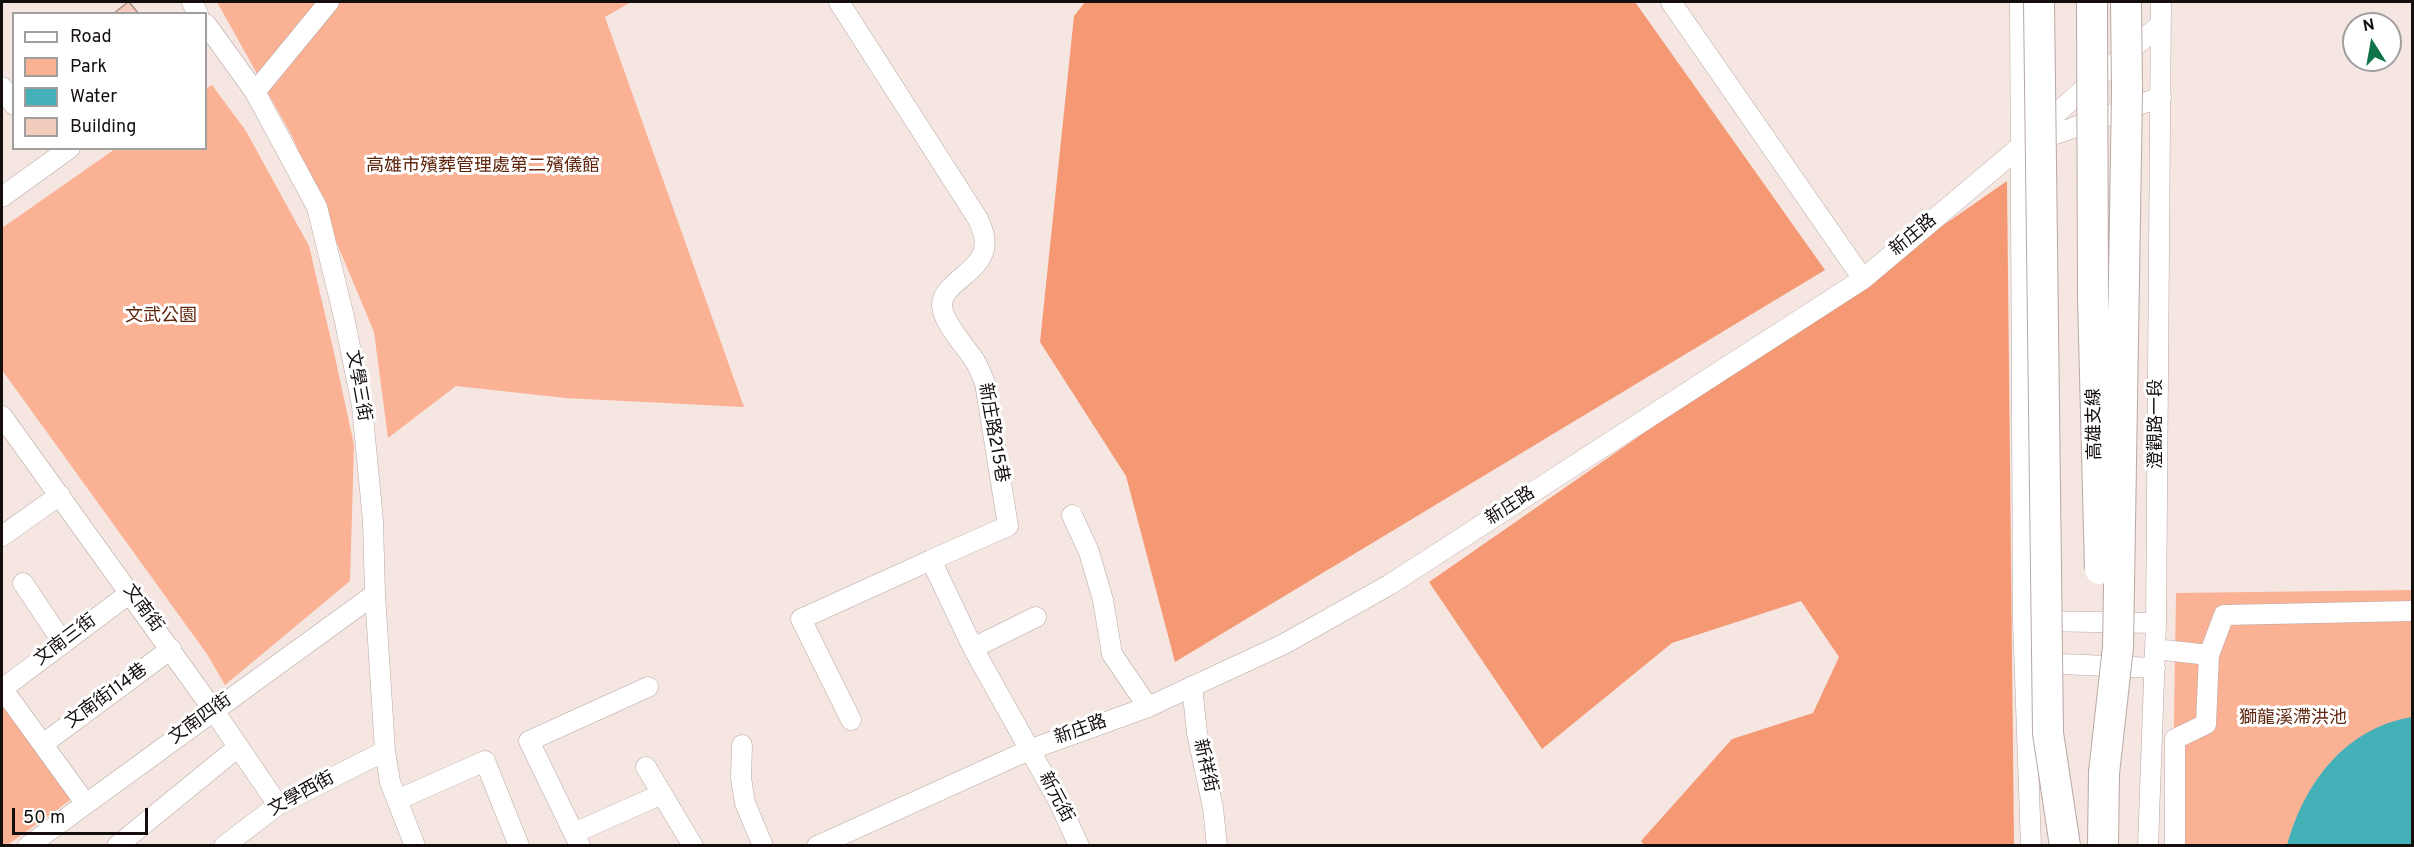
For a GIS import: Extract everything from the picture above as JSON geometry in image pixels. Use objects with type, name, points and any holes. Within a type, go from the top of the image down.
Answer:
[{"type":"highway","points":[[2040,2],[2048,733],[2067,846]]},
{"type":"highway","name":"高雄支線","points":[[2058,2],[2067,846]]},
{"type":"highway","name":"高雄支線","points":[[2092,2],[2093,297],[2104,773],[2103,846]]},
{"type":"highway","points":[[2104,773],[2118,647],[2127,116],[2126,2]]},
{"type":"street","points":[[255,92],[329,2]]},
{"type":"street","name":"新庄路215巷","points":[[839,2],[978,219],[985,238],[983,251],[976,265],[944,294],[942,307],[948,322],[976,362],[985,382],[1008,526],[931,560]]},
{"type":"street","points":[[1671,2],[1863,279]]},
{"type":"street","points":[[2020,2],[2023,620],[2031,846]]},
{"type":"street","name":"澄觀路一段","points":[[2148,846],[2156,623],[2161,2]]},
{"type":"street","points":[[2021,146],[2078,93],[2161,24]]},
{"type":"street","name":"文學三街","points":[[207,28],[213,51],[255,92],[317,207],[344,317],[362,406],[373,521],[375,594],[385,751],[393,791],[415,846]]},
{"type":"street","points":[[2,87],[12,102]]},
{"type":"street","name":"新庄路","points":[[817,846],[1029,750],[1148,706],[1284,644],[1389,585],[1863,279],[2021,146],[2161,97]]},
{"type":"street","points":[[2,197],[46,155],[63,150]]},
{"type":"street","name":"文南街","points":[[2,416],[171,650],[237,748],[279,805]]},
{"type":"street","points":[[2,536],[60,495]]},
{"type":"street","points":[[1072,515],[1089,552],[1103,600],[1112,654],[1148,706]]},
{"type":"street","points":[[851,720],[801,619],[931,560],[973,648],[1029,750]]},
{"type":"street","points":[[23,583],[63,643]]},
{"type":"street","name":"文南三街","points":[[3,685],[130,593]]},
{"type":"street","name":"文南四街","points":[[28,846],[375,594]]},
{"type":"street","points":[[2175,846],[2175,739],[2206,724],[2209,655],[2224,615],[2412,611]]},
{"type":"street","points":[[973,648],[1036,616]]},
{"type":"street","points":[[2023,620],[2156,623]]},
{"type":"street","name":"文南街114巷","points":[[43,744],[171,650]]},
{"type":"street","points":[[2025,662],[2209,655]]},
{"type":"street","points":[[3,685],[86,804]]},
{"type":"street","name":"新祥街","points":[[1192,686],[1197,734],[1212,798],[1217,846]]},
{"type":"street","points":[[648,687],[529,741],[577,839],[662,794]]},
{"type":"street","points":[[742,745],[741,778],[745,803],[763,846]]},
{"type":"street","points":[[117,846],[237,748]]},
{"type":"street","name":"新元街","points":[[1029,750],[1060,804],[1079,846]]},
{"type":"street","name":"文學西街","points":[[224,846],[279,805],[385,751]]},
{"type":"street","points":[[393,791],[484,761],[519,846]]},
{"type":"street","points":[[646,767],[693,846]]},
{"type":"green space","name":"高雄市殯葬管理處第二殯儀館","points":[[217,2],[631,2],[605,17],[744,407],[565,398],[456,386],[388,438],[374,332],[292,136]]},
{"type":"green space","name":"文武公園","points":[[212,85],[246,131],[309,246],[354,445],[350,581],[225,685],[207,654],[2,370],[2,228],[114,150],[207,150],[207,88]]},
{"type":"green space","name":"獅龍溪滯洪池","points":[[2412,590],[2412,845],[2172,846],[2176,593]]},
{"type":"green space","points":[[2,700],[72,799],[6,846],[2,845]]},
{"type":"shaded area","points":[[1085,2],[1635,2],[1825,270],[1175,662],[1126,476],[1040,342],[1074,16]]},
{"type":"shaded area","points":[[2007,181],[2014,845],[1644,845],[1641,841],[1732,739],[1813,713],[1839,657],[1801,601],[1672,643],[1542,749],[1429,582]]},
{"type":"water","points":[[2412,717],[2412,845],[2287,845],[2304,800],[2316,780],[2331,762],[2347,746],[2367,733],[2388,723]]},
{"type":"building","points":[[129,2],[137,12],[116,12]]}]
